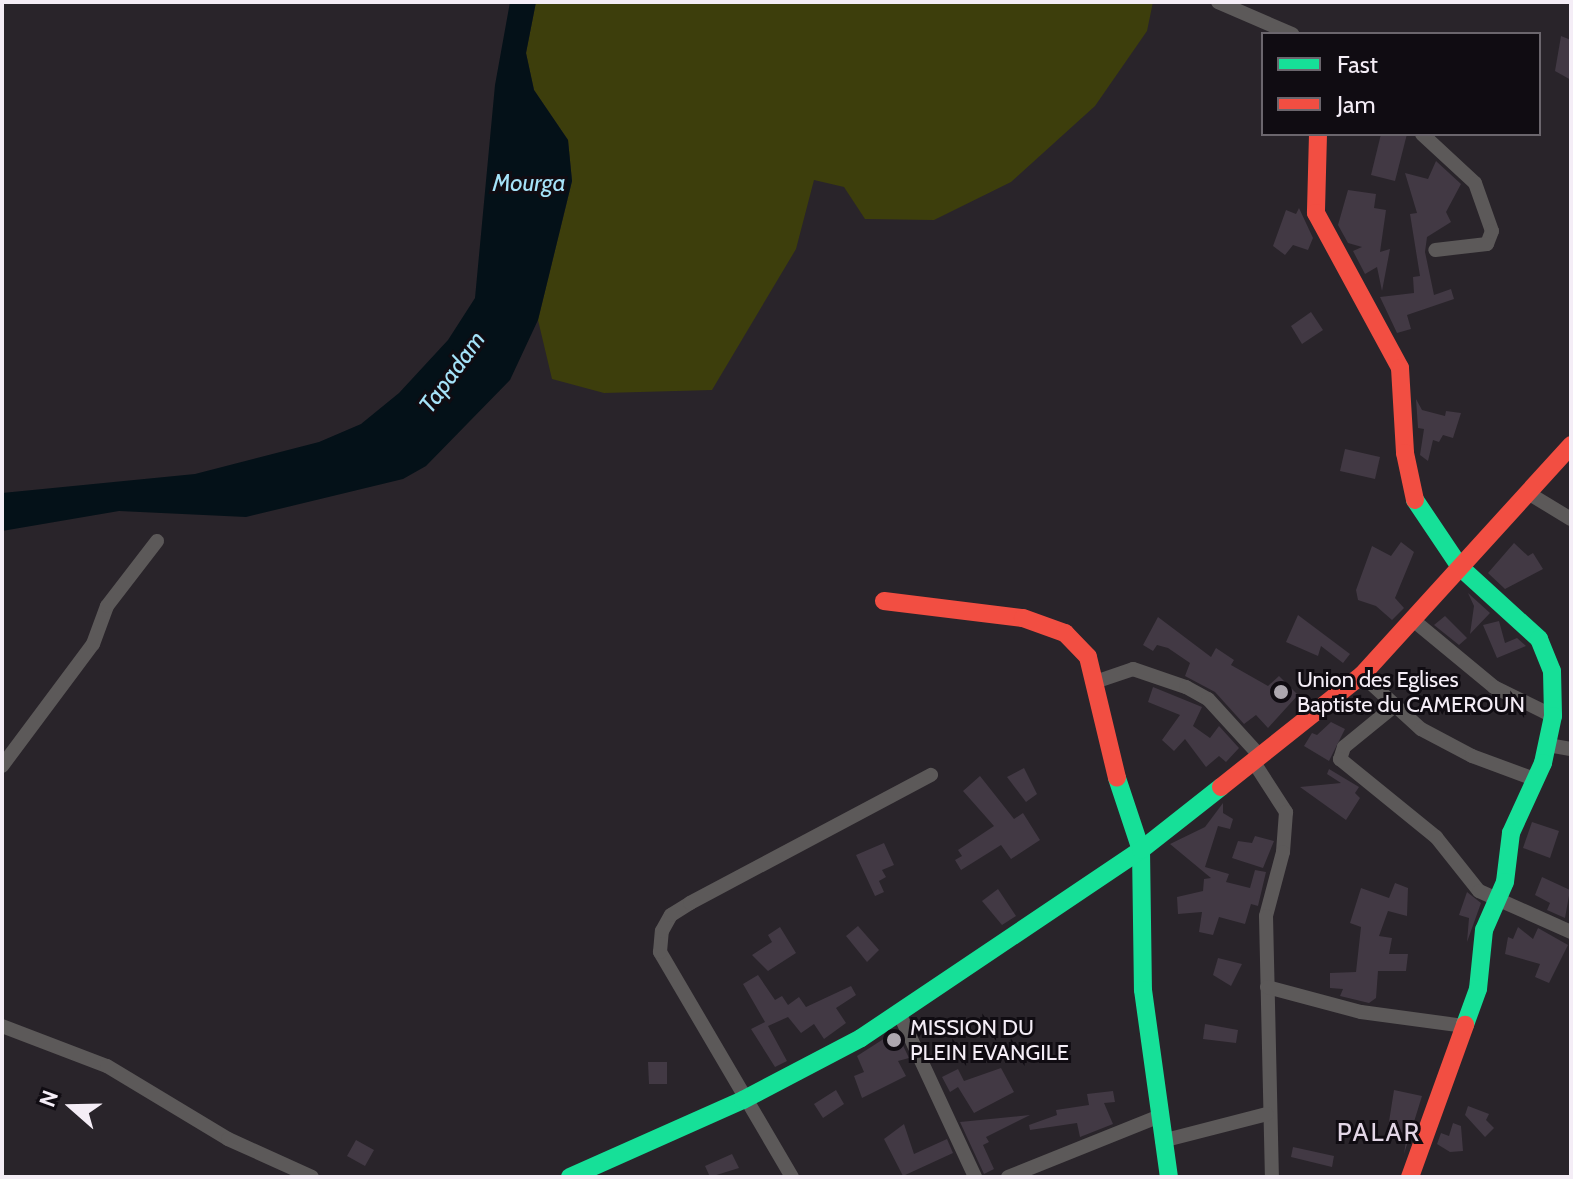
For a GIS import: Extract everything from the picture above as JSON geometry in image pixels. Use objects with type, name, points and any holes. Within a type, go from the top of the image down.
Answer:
[{"type":"street","points":[[1218,2],[1287,32]]},
{"type":"street","points":[[1318,136],[1316,213],[1392,345],[1404,389],[1410,491],[1435,537],[1460,567],[1539,639],[1552,671],[1553,716],[1548,745],[1537,780],[1511,833],[1508,869],[1484,930],[1478,989],[1410,1177]]},
{"type":"street","points":[[1424,136],[1475,183],[1492,231],[1487,244],[1435,250]]},
{"type":"street","points":[[570,1177],[743,1100],[899,1013],[1141,850],[1362,675],[1571,445]]},
{"type":"street","points":[[1528,493],[1571,519]]},
{"type":"street","points":[[2,766],[93,644],[107,606],[157,541]]},
{"type":"street","points":[[884,601],[987,610],[1065,633],[1088,657],[1116,774],[1141,850],[1143,990],[1157,1117],[1169,1177]]},
{"type":"street","points":[[1413,620],[1494,687],[1553,716]]},
{"type":"street","points":[[1095,682],[1133,669],[1186,687],[1208,699],[1257,758],[1286,812],[1283,852],[1266,916],[1267,1114],[1272,1177]]},
{"type":"street","points":[[1362,675],[1393,707],[1472,756],[1537,780]]},
{"type":"street","points":[[1393,707],[1344,747],[1340,759],[1436,837],[1479,891],[1497,902],[1571,932]]},
{"type":"street","points":[[1548,745],[1571,749]]},
{"type":"street","points":[[792,1177],[743,1100],[660,952],[666,923],[690,903],[931,775]]},
{"type":"street","points":[[1267,987],[1361,1012],[1465,1026]]},
{"type":"street","points":[[899,1013],[975,1177]]},
{"type":"street","points":[[2,1026],[107,1066],[228,1139],[312,1177]]},
{"type":"street","points":[[1162,1141],[1267,1114]]},
{"type":"street","points":[[1008,1177],[1157,1117]]},
{"type":"shaded area","points":[[536,2],[1153,2],[1147,31],[1095,106],[1011,182],[934,220],[865,219],[844,187],[814,180],[796,249],[712,390],[604,393],[552,379],[538,320],[572,181],[568,140],[534,90],[526,53]]},
{"type":"water","name":"Mourga","points":[[510,2],[536,2],[526,53],[534,90],[568,140],[572,181],[538,320],[510,380],[426,466],[403,479],[246,517],[119,511],[2,531],[2,493],[195,474],[319,442],[361,424],[399,393],[448,340],[475,298],[495,85]]},
{"type":"building","points":[[1561,36],[1571,40],[1571,80],[1555,71]]},
{"type":"building","points":[[1381,136],[1406,136],[1395,181],[1371,175]]},
{"type":"building","points":[[1436,161],[1461,184],[1446,212],[1451,222],[1427,237],[1425,252],[1434,295],[1451,289],[1454,299],[1407,315],[1411,329],[1397,333],[1380,297],[1414,293],[1413,277],[1420,276],[1410,214],[1417,213],[1405,173],[1428,179]]},
{"type":"building","points":[[1348,190],[1376,194],[1374,208],[1386,210],[1380,252],[1390,249],[1382,291],[1377,267],[1365,274],[1353,251],[1362,247],[1348,243],[1338,225]]},
{"type":"building","points":[[1299,208],[1313,238],[1308,250],[1293,245],[1285,255],[1273,246],[1286,210],[1296,214]]},
{"type":"building","points":[[1311,312],[1323,330],[1302,344],[1291,326]]},
{"type":"building","points":[[1416,399],[1422,410],[1445,416],[1446,411],[1461,413],[1453,438],[1443,435],[1439,442],[1433,440],[1428,461],[1420,455],[1424,429],[1418,428]]},
{"type":"building","points":[[1345,449],[1380,457],[1375,479],[1340,471]]},
{"type":"building","points":[[1401,542],[1414,552],[1395,598],[1404,608],[1392,620],[1376,606],[1358,600],[1356,590],[1372,546],[1391,556]]},
{"type":"building","points":[[1514,543],[1528,556],[1533,553],[1543,569],[1505,589],[1488,573]]},
{"type":"building","points":[[1468,593],[1490,613],[1470,634],[1474,606]]},
{"type":"building","points":[[1298,615],[1350,654],[1343,663],[1321,646],[1318,656],[1286,642]]},
{"type":"building","points":[[1445,616],[1467,638],[1459,645],[1434,625]]},
{"type":"building","points":[[1158,617],[1211,657],[1216,648],[1234,660],[1231,665],[1268,686],[1279,676],[1298,695],[1268,728],[1256,715],[1244,724],[1215,692],[1185,676],[1190,663],[1168,648],[1157,645],[1153,651],[1143,645]]},
{"type":"building","points":[[1499,621],[1505,643],[1517,638],[1526,646],[1497,658],[1483,625]]},
{"type":"building","points":[[1153,687],[1202,707],[1193,726],[1210,738],[1219,726],[1239,748],[1226,762],[1219,756],[1206,767],[1185,739],[1174,751],[1162,740],[1180,715],[1148,702]]},
{"type":"building","points":[[1331,722],[1345,729],[1329,761],[1304,746],[1312,733],[1317,735]]},
{"type":"building","points":[[1024,768],[1037,794],[1026,802],[1007,777]]},
{"type":"building","points":[[1329,769],[1359,787],[1355,793],[1360,798],[1346,820],[1300,787],[1341,783],[1327,774]]},
{"type":"building","points":[[980,776],[1014,819],[1023,813],[1040,840],[1011,859],[1001,845],[961,870],[955,860],[962,856],[958,850],[994,826],[963,791]]},
{"type":"building","points":[[1223,803],[1223,813],[1233,819],[1230,829],[1218,826],[1205,867],[1229,874],[1226,882],[1250,888],[1255,870],[1266,872],[1258,906],[1251,904],[1245,924],[1219,917],[1213,935],[1199,932],[1202,912],[1178,914],[1177,897],[1203,891],[1204,879],[1211,878],[1170,844],[1205,827]]},
{"type":"building","points":[[1532,822],[1559,831],[1550,858],[1523,848]]},
{"type":"building","points":[[1255,836],[1274,841],[1263,868],[1232,858],[1238,841],[1252,843]]},
{"type":"building","points":[[884,843],[894,865],[882,870],[886,877],[879,881],[884,892],[875,896],[856,855]]},
{"type":"building","points":[[1542,877],[1570,890],[1565,918],[1547,910],[1550,903],[1535,895]]},
{"type":"building","points":[[1395,883],[1408,888],[1407,916],[1388,911],[1379,936],[1392,938],[1389,954],[1408,954],[1406,971],[1378,971],[1376,998],[1369,1003],[1340,996],[1343,989],[1330,988],[1330,973],[1356,972],[1361,927],[1350,923],[1361,888],[1389,898]]},
{"type":"building","points":[[998,889],[1016,916],[1002,925],[982,901]]},
{"type":"building","points":[[1467,892],[1481,903],[1467,942],[1469,918],[1459,915]]},
{"type":"building","points":[[858,926],[879,950],[867,962],[846,936]]},
{"type":"building","points":[[780,927],[796,953],[768,971],[752,955],[772,942],[768,935]]},
{"type":"building","points":[[1518,927],[1533,939],[1538,928],[1568,945],[1549,983],[1535,977],[1540,964],[1505,954],[1508,937],[1513,939]]},
{"type":"building","points":[[1218,958],[1242,964],[1231,986],[1213,975]]},
{"type":"building","points":[[758,975],[775,1000],[782,996],[788,1005],[799,997],[806,1007],[851,986],[856,995],[836,1008],[846,1023],[824,1039],[814,1024],[801,1033],[788,1017],[768,1026],[787,1061],[775,1067],[751,1029],[765,1022],[743,984]]},
{"type":"building","points":[[1205,1024],[1238,1030],[1236,1043],[1203,1039]]},
{"type":"building","points":[[896,1031],[909,1058],[898,1061],[906,1076],[862,1098],[854,1076],[864,1072],[857,1056]]},
{"type":"building","points":[[648,1062],[667,1062],[667,1084],[649,1084]]},
{"type":"building","points":[[1001,1068],[1014,1092],[974,1113],[958,1087],[950,1092],[942,1077],[958,1069],[964,1081]]},
{"type":"building","points":[[836,1090],[844,1104],[823,1118],[814,1104]]},
{"type":"building","points":[[1394,1090],[1422,1096],[1404,1154],[1407,1134],[1388,1128]]},
{"type":"building","points":[[1113,1091],[1115,1102],[1104,1103],[1113,1124],[1080,1137],[1077,1123],[1030,1130],[1029,1125],[1057,1115],[1056,1110],[1089,1105],[1087,1094]]},
{"type":"building","points":[[1468,1106],[1489,1114],[1486,1120],[1494,1128],[1485,1137],[1465,1115]]},
{"type":"building","points":[[1030,1115],[986,1137],[989,1142],[983,1145],[994,1169],[984,1174],[960,1122]]},
{"type":"building","points":[[1453,1123],[1461,1126],[1463,1151],[1450,1152],[1437,1144],[1441,1133],[1449,1136]]},
{"type":"building","points":[[904,1124],[914,1154],[947,1139],[953,1153],[903,1176],[884,1139]]},
{"type":"building","points":[[356,1140],[374,1150],[365,1166],[347,1156]]},
{"type":"building","points":[[1293,1147],[1334,1156],[1332,1167],[1291,1157]]},
{"type":"building","points":[[732,1154],[739,1168],[710,1177],[705,1166]]},
{"type":"traffic: fast","points":[[1415,500],[1460,567],[1539,639],[1552,671],[1553,716],[1543,763],[1511,833],[1505,882],[1484,930],[1478,989],[1465,1025]]},
{"type":"traffic: fast","points":[[1117,778],[1141,850],[1143,990],[1169,1177]]},
{"type":"traffic: fast","points":[[570,1177],[743,1100],[861,1038],[1141,850],[1221,787]]},
{"type":"traffic: jam","points":[[1318,136],[1316,213],[1400,368],[1405,453],[1415,500]]},
{"type":"traffic: jam","points":[[1221,787],[1362,675],[1571,445]]},
{"type":"traffic: jam","points":[[884,601],[1023,618],[1065,633],[1088,657],[1117,778]]},
{"type":"traffic: jam","points":[[1410,1177],[1465,1025]]},
{"type":"place","name":"Union des Eglises Baptiste du CAMEROUN","points":[[1281,692]]},
{"type":"place","name":"MISSION DU PLEIN EVANGILE","points":[[894,1040]]},
{"type":"district","name":"PALAR","points":[[1379,1133]]},
{"type":"water label","name":"Tapadam","points":[[452,372]]}]
